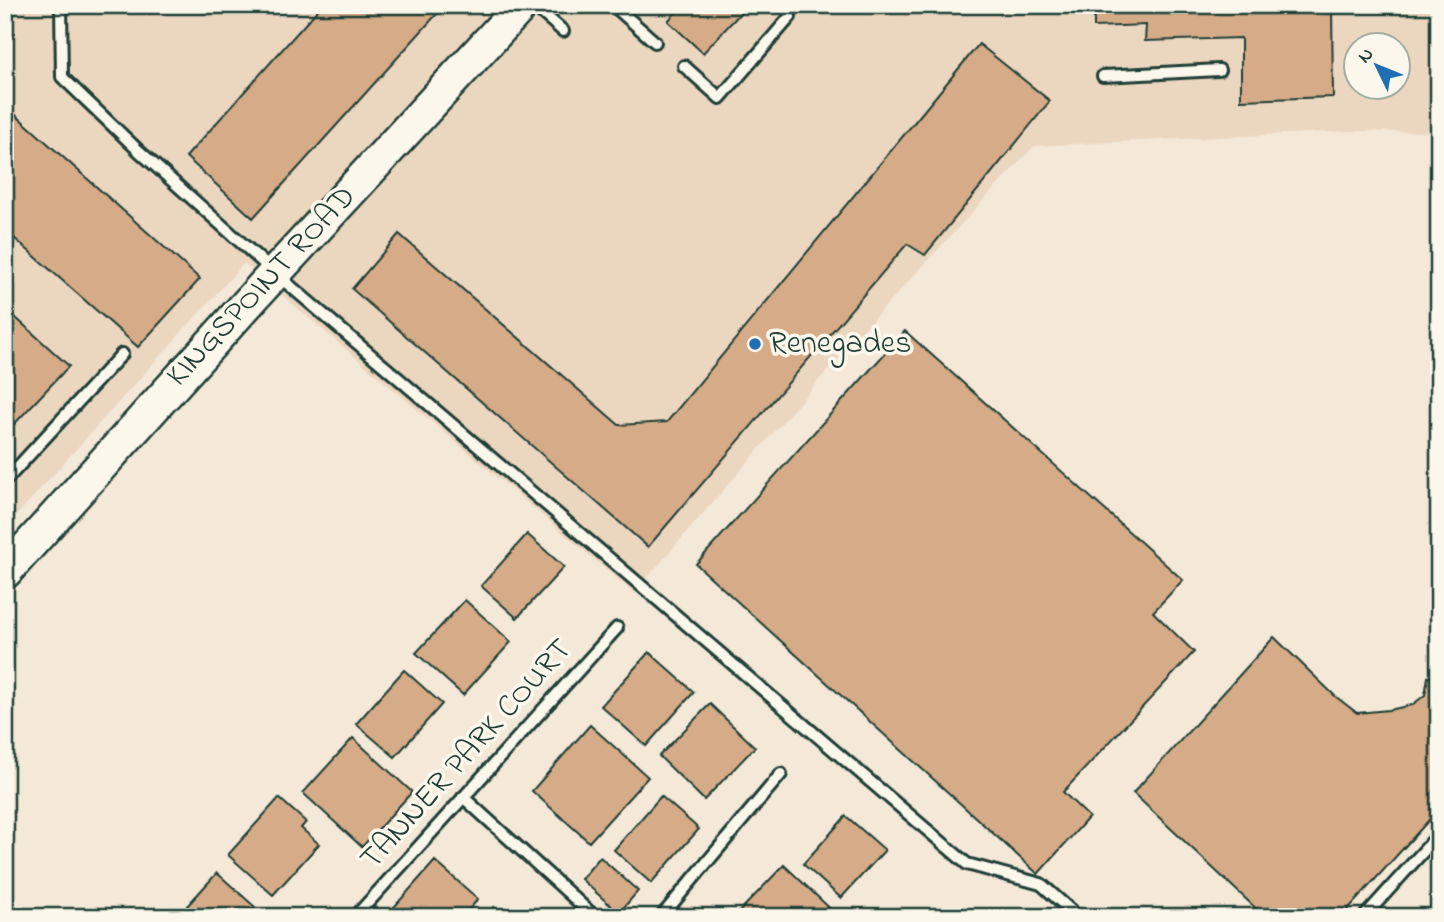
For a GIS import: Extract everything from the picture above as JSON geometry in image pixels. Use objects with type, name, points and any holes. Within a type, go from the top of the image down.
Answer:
[{"type":"street","name":"KINGSPOINT ROAD","points":[[5,572],[522,5]]},
{"type":"lane","points":[[61,5],[62,77],[138,150],[275,273],[967,864],[1041,884],[1077,917]]},
{"type":"lane","points":[[533,5],[563,31]]},
{"type":"lane","points":[[613,5],[655,41]]},
{"type":"lane","points":[[625,15],[634,5]]},
{"type":"lane","points":[[684,66],[720,98],[790,17],[789,5]]},
{"type":"lane","points":[[1103,76],[1219,70]]},
{"type":"lane","points":[[5,481],[122,354]]},
{"type":"lane","name":"TANNER PARK COURT","points":[[355,917],[617,628]]},
{"type":"lane","points":[[661,917],[781,774]]},
{"type":"lane","points":[[463,797],[595,917]]},
{"type":"lane","points":[[1364,917],[1439,834]]},
{"type":"shaded area","points":[[5,5],[1439,5],[1439,132],[1350,131],[1034,146],[853,341],[634,593],[244,263],[5,528]]},
{"type":"building","points":[[5,5],[9,5],[9,109],[200,279],[138,347],[5,230]]},
{"type":"building","points":[[322,5],[445,5],[253,218],[186,157]]},
{"type":"building","points":[[682,5],[748,5],[703,53],[668,21]]},
{"type":"building","points":[[1094,5],[1332,5],[1333,97],[1241,100],[1241,38],[1145,41],[1146,25],[1094,27]]},
{"type":"building","points":[[979,44],[1050,101],[925,255],[907,244],[648,547],[352,289],[399,234],[619,425],[667,422]]},
{"type":"building","points":[[5,308],[69,366],[5,434]]},
{"type":"building","points":[[905,331],[1183,580],[1153,612],[1194,652],[1063,792],[1089,817],[1038,874],[696,564]]},
{"type":"building","points":[[527,534],[564,567],[517,618],[481,586]]},
{"type":"building","points":[[465,600],[511,642],[463,695],[416,653]]},
{"type":"building","points":[[1274,637],[1335,696],[1357,713],[1412,705],[1425,695],[1428,677],[1439,676],[1439,809],[1341,917],[1265,917],[1133,793]]},
{"type":"building","points":[[649,652],[694,692],[646,746],[601,706]]},
{"type":"building","points":[[404,670],[442,704],[395,757],[356,724]]},
{"type":"building","points":[[710,704],[755,747],[704,800],[659,756]]},
{"type":"building","points":[[590,725],[648,777],[589,842],[532,791]]},
{"type":"building","points":[[353,738],[412,792],[362,847],[303,793]]},
{"type":"building","points":[[661,796],[699,829],[651,883],[614,850]]},
{"type":"building","points":[[279,798],[306,822],[301,828],[319,844],[273,895],[228,855]]},
{"type":"building","points":[[846,816],[885,850],[841,898],[803,864]]},
{"type":"building","points":[[600,857],[638,891],[619,913],[581,879]]},
{"type":"building","points":[[435,861],[478,899],[463,917],[389,917],[387,915]]},
{"type":"building","points":[[784,865],[839,917],[734,917]]},
{"type":"building","points":[[217,873],[255,907],[246,917],[177,917]]},
{"type":"building","points":[[494,907],[504,917],[485,917]]},
{"type":"place","name":"Renegades","points":[[755,344]]}]
